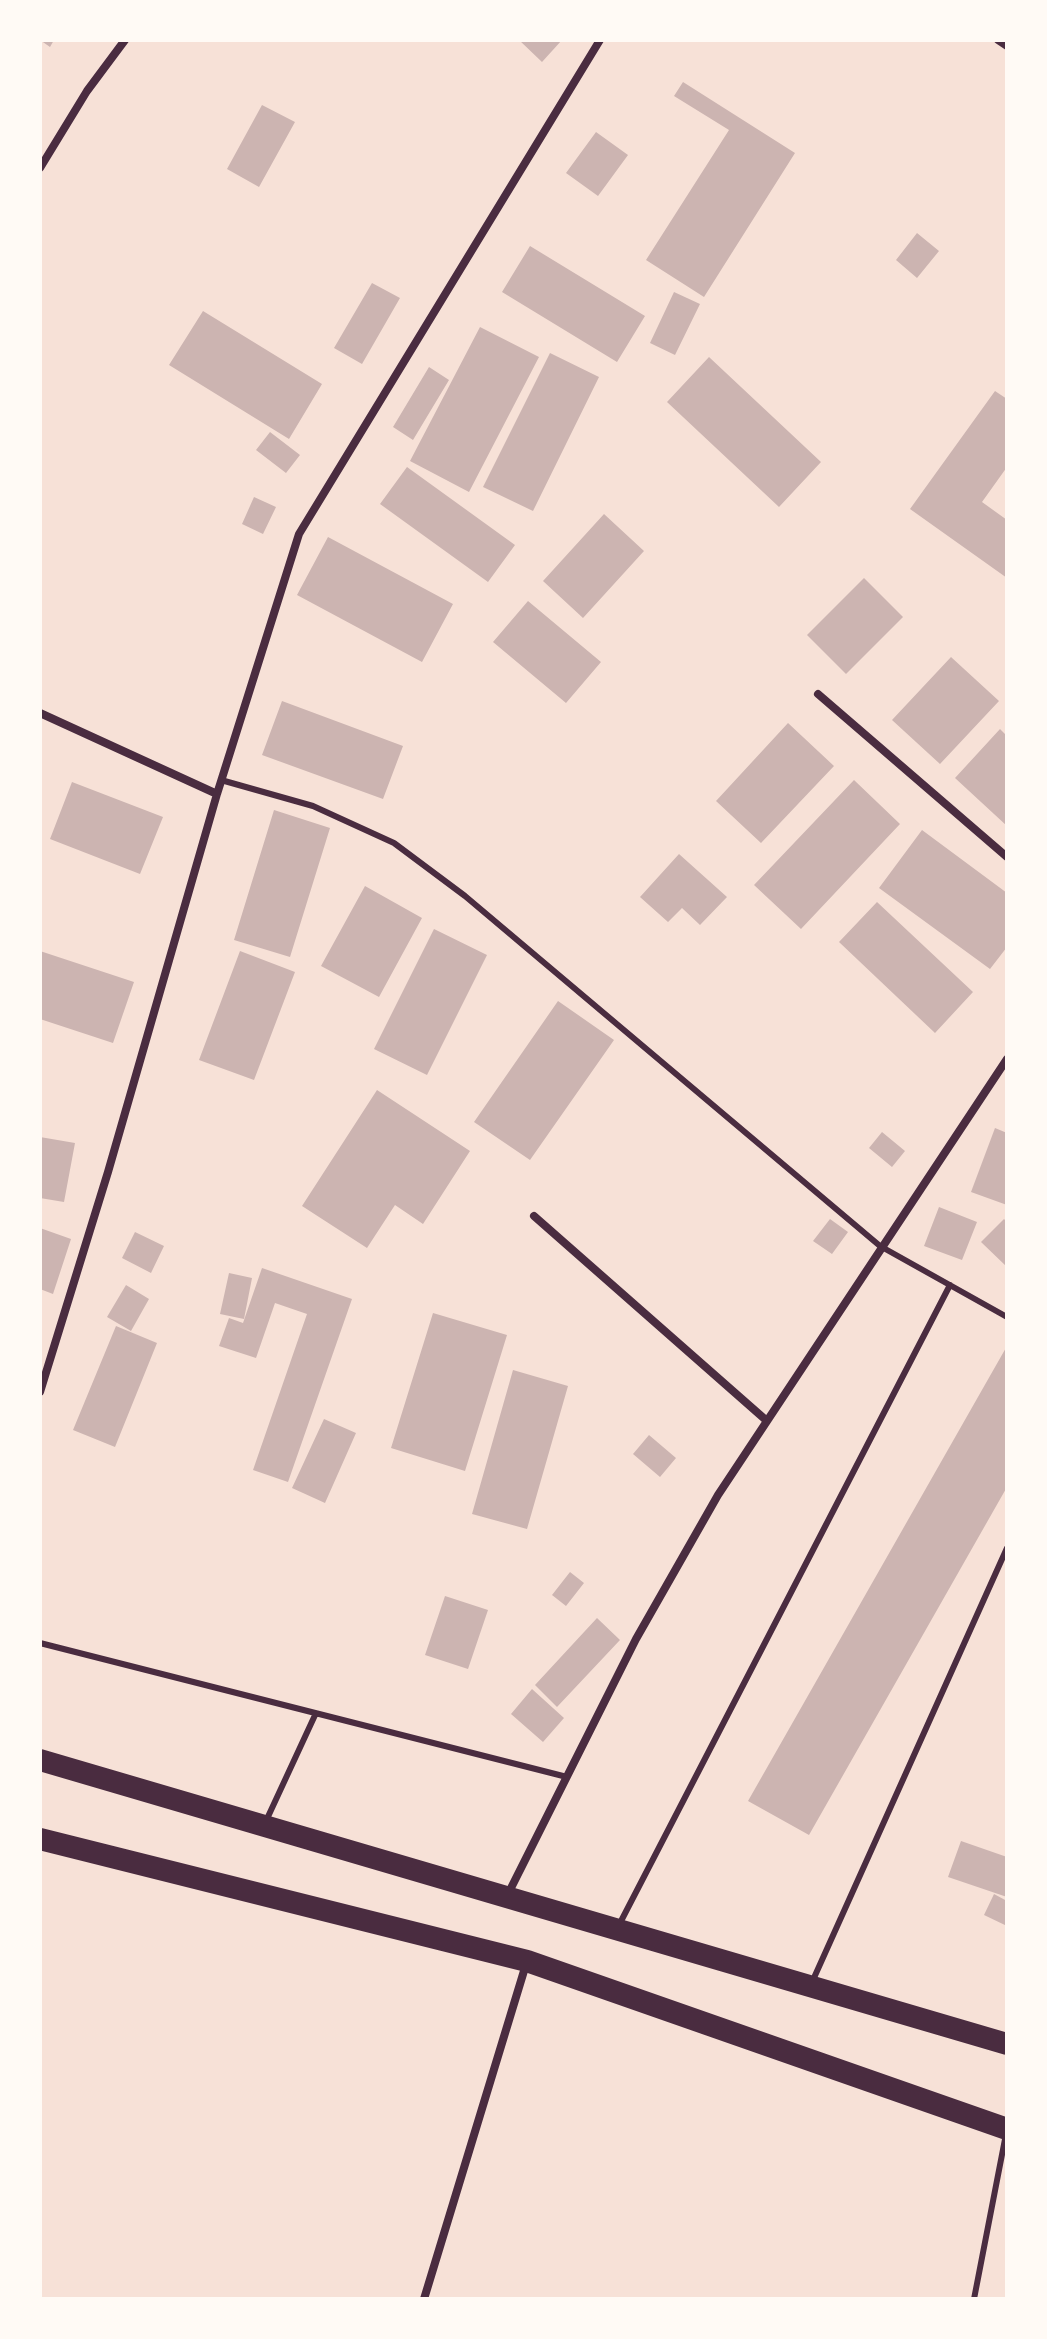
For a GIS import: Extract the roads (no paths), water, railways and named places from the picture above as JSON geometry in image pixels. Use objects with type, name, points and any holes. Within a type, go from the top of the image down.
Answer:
[{"type":"highway","points":[[40,1760],[1007,2044]]},
{"type":"highway","points":[[40,1839],[527,1961],[1007,2129]]},
{"type":"street","points":[[40,168],[87,91],[125,40]]},
{"type":"street","points":[[40,1392],[108,1172],[221,780],[299,534],[600,40]]},
{"type":"street","points":[[998,40],[1007,46]]},
{"type":"street","points":[[818,694],[1007,857]]},
{"type":"street","points":[[40,713],[217,794]]},
{"type":"street","points":[[507,1897],[666,1584],[718,1495],[880,1246],[1007,1059]]},
{"type":"street","points":[[534,1216],[767,1421]]},
{"type":"street","points":[[424,2299],[527,1961]]},
{"type":"lane","points":[[221,780],[313,806],[394,843],[465,896],[880,1246],[1007,1317]]},
{"type":"lane","points":[[616,1931],[950,1285]]},
{"type":"lane","points":[[809,1987],[1007,1548]]},
{"type":"lane","points":[[40,1643],[567,1777]]},
{"type":"lane","points":[[264,1824],[316,1713]]},
{"type":"lane","points":[[974,2299],[1007,2129]]}]
